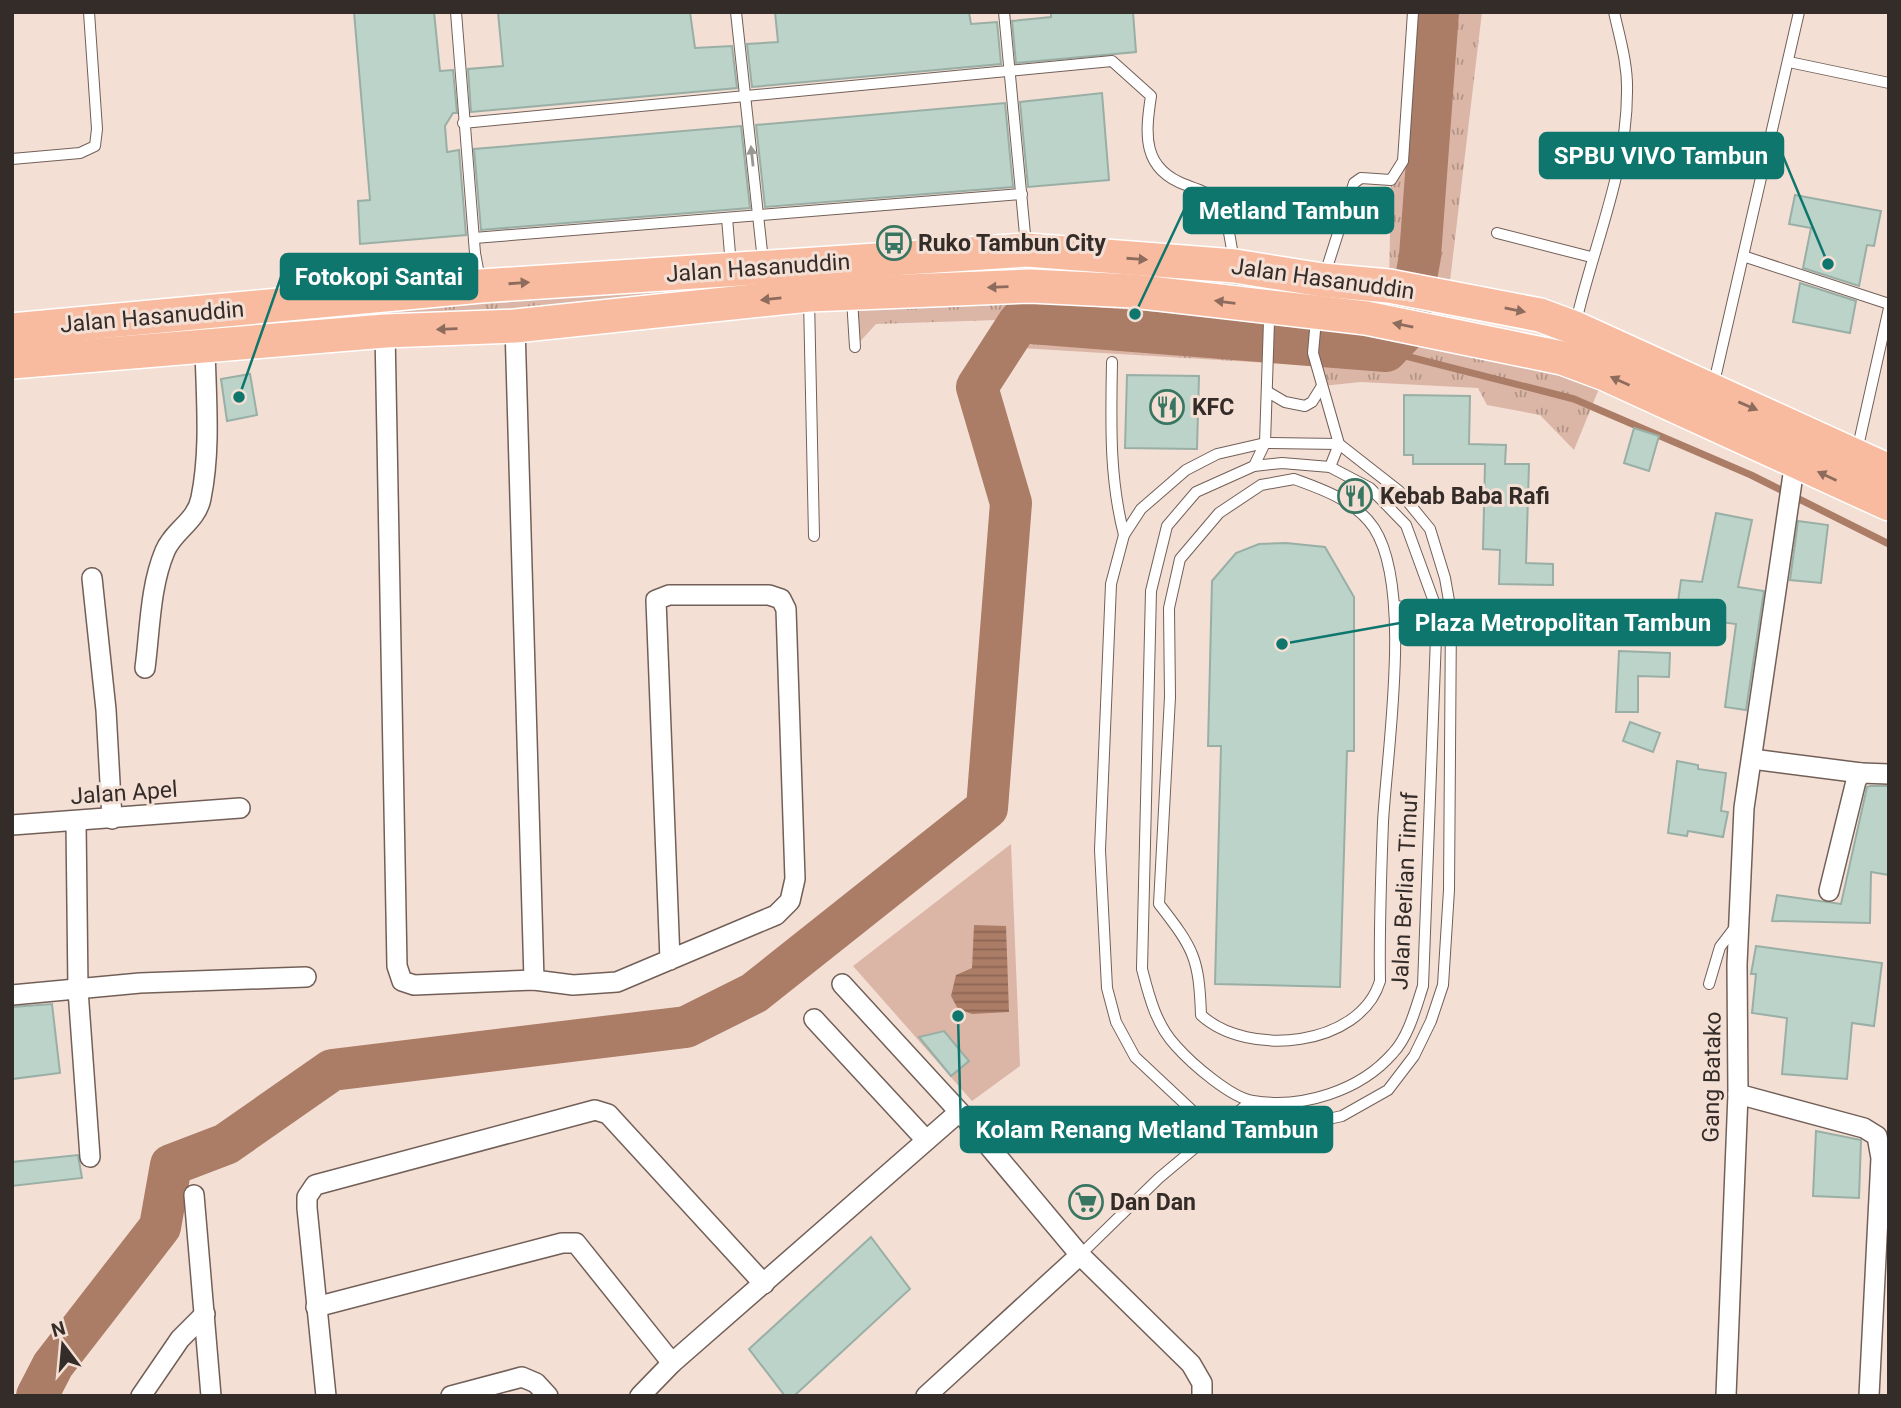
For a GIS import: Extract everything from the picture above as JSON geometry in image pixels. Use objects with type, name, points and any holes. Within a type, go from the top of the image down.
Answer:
[{"type":"highway","name":"Jalan Hasanuddin","points":[[12,330],[481,286],[1027,250],[1235,266],[1279,274],[1319,301],[1366,318],[1562,358],[1889,504]]},
{"type":"highway","name":"Jalan Hasanuddin","points":[[12,362],[385,331],[515,337],[810,295],[1030,286],[1133,291],[1271,314],[1389,286],[1540,315],[1575,328],[1889,471]]},
{"type":"street","points":[[385,331],[397,966],[402,981],[414,985],[534,980],[573,985],[617,982],[670,960],[776,915],[790,901],[794,879],[786,609],[782,600],[769,595],[669,595],[656,600],[670,960]]},
{"type":"street","points":[[515,337],[534,980]]},
{"type":"street","points":[[145,668],[155,583],[166,548],[188,524],[201,501],[207,431],[205,347]]},
{"type":"street","name":"Gang Batako","points":[[1726,1396],[1738,1094],[1737,964],[1745,808],[1795,461]]},
{"type":"street","points":[[92,578],[106,710],[112,819]]},
{"type":"street","points":[[1752,759],[1889,774]]},
{"type":"street","points":[[1829,891],[1852,794],[1861,773]]},
{"type":"street","name":"Jalan Apel","points":[[12,825],[240,808]]},
{"type":"street","points":[[76,822],[78,990],[90,1157]]},
{"type":"street","points":[[12,995],[140,983],[306,977]]},
{"type":"street","points":[[842,984],[959,1112],[1080,1255],[1191,1364],[1202,1383],[1202,1396]]},
{"type":"street","points":[[814,1019],[926,1140]]},
{"type":"street","points":[[1738,1094],[1864,1128],[1877,1136],[1881,1158],[1869,1396]]},
{"type":"street","points":[[326,1396],[307,1208],[307,1196],[315,1185],[595,1110],[608,1114],[764,1284]]},
{"type":"street","points":[[640,1396],[672,1363],[959,1112]]},
{"type":"street","points":[[194,1195],[211,1396]]},
{"type":"street","points":[[316,1307],[562,1243],[576,1243],[672,1363]]},
{"type":"street","points":[[926,1396],[1080,1255]]},
{"type":"street","points":[[141,1396],[180,1339],[205,1314]]},
{"type":"street","points":[[451,1396],[522,1377],[536,1383],[548,1396]]},
{"type":"lane","points":[[12,159],[80,153],[95,146],[97,129],[89,12]]},
{"type":"lane","points":[[456,12],[463,123],[475,253],[481,286]]},
{"type":"lane","points":[[736,12],[759,215],[747,269]]},
{"type":"lane","points":[[1004,12],[1027,250]]},
{"type":"lane","points":[[1339,444],[1265,443],[1217,454],[1186,470],[1141,509],[1124,535],[1111,584],[1100,850],[1107,988],[1116,1022],[1135,1057],[1215,1132],[1243,1138],[1342,1116],[1388,1090],[1414,1056],[1431,1021],[1443,985],[1449,890],[1451,612],[1445,578],[1430,529],[1399,491],[1339,444],[1313,353],[1319,301],[1354,183],[1361,178],[1391,180],[1403,161],[1413,12]]},
{"type":"lane","points":[[1575,328],[1591,257],[1611,198],[1625,120],[1626,67],[1614,12]]},
{"type":"lane","points":[[1712,391],[1799,12]]},
{"type":"lane","points":[[463,123],[1112,61],[1151,96],[1146,136],[1153,159],[1160,170],[1169,179],[1204,192],[1220,205],[1235,266]]},
{"type":"lane","points":[[1789,62],[1889,83]]},
{"type":"lane","points":[[474,238],[1022,194]]},
{"type":"lane","points":[[727,218],[747,269]]},
{"type":"lane","points":[[1497,233],[1591,257]]},
{"type":"lane","points":[[1743,256],[1889,306],[1856,455]]},
{"type":"lane","points":[[1254,466],[1265,443],[1268,346],[1279,274]]},
{"type":"lane","points":[[852,293],[855,347]]},
{"type":"lane","points":[[810,295],[814,536]]},
{"type":"lane","points":[[1112,362],[1110,458],[1115,498],[1124,535]]},
{"type":"lane","points":[[1268,392],[1285,402],[1305,406],[1312,402],[1322,386]]},
{"type":"lane","points":[[1330,467],[1339,444]]},
{"type":"lane","name":"Jalan Berlian Timuf","points":[[1282,463],[1330,467],[1370,488],[1406,525],[1437,610],[1423,986],[1414,1015],[1394,1053],[1362,1080],[1317,1100],[1251,1101],[1221,1085],[1174,1045],[1153,1010],[1142,969],[1151,591],[1167,526],[1196,492],[1254,466],[1282,463]]},
{"type":"lane","points":[[1294,479],[1332,492],[1374,528],[1386,563],[1395,606],[1383,822],[1380,981],[1375,998],[1340,1026],[1304,1038],[1281,1043],[1253,1041],[1227,1034],[1201,1015],[1199,975],[1190,944],[1159,904],[1170,697],[1169,608],[1180,559],[1219,513],[1261,485],[1294,479]]},
{"type":"lane","points":[[1395,606],[1451,612]]},
{"type":"lane","points":[[1709,984],[1720,947],[1740,922]]},
{"type":"lane","points":[[1080,1255],[1159,1178],[1251,1101]]},
{"type":"green space","points":[[1413,12],[1482,12],[1448,298],[1389,286],[1391,180],[1403,161]]},
{"type":"green space","points":[[1026,250],[1279,274],[1268,363],[1003,347],[997,320],[876,324],[855,347],[852,293],[205,347],[12,330]]},
{"type":"green space","points":[[1319,312],[1605,374],[1574,450],[1540,415],[1487,405],[1478,388],[1361,382],[1322,386],[1313,353]]},
{"type":"green space","points":[[1011,844],[1020,1066],[972,1101],[853,966]]},
{"type":"shaded area","points":[[974,925],[1006,926],[1009,1012],[972,1014],[958,1009],[951,996],[956,975],[972,968]]},
{"type":"building","points":[[354,12],[434,12],[440,71],[453,70],[457,113],[453,113],[445,126],[447,152],[459,150],[466,235],[360,244],[358,201],[370,200]]},
{"type":"building","points":[[498,12],[690,12],[695,48],[732,46],[737,88],[471,112],[468,69],[503,66]]},
{"type":"building","points":[[775,12],[969,12],[971,24],[997,22],[1001,64],[752,87],[747,44],[778,42]]},
{"type":"building","points":[[1051,12],[1133,12],[1136,52],[1016,63],[1012,21],[1051,17]]},
{"type":"building","points":[[1102,93],[1109,180],[1028,187],[1020,102]]},
{"type":"building","points":[[1005,103],[1013,187],[765,207],[756,125]]},
{"type":"building","points":[[741,126],[750,208],[481,230],[474,149]]},
{"type":"building","points":[[1795,195],[1881,211],[1874,246],[1867,245],[1859,286],[1803,268],[1811,228],[1789,224]]},
{"type":"building","points":[[1800,283],[1856,301],[1850,333],[1793,322]]},
{"type":"building","points":[[250,374],[257,415],[227,421],[221,379]]},
{"type":"building","points":[[1127,375],[1199,376],[1197,449],[1125,448]]},
{"type":"building","points":[[1404,395],[1470,396],[1469,444],[1506,445],[1505,464],[1529,464],[1526,563],[1553,564],[1553,585],[1499,584],[1500,550],[1483,549],[1485,464],[1413,464],[1413,455],[1404,455]]},
{"type":"building","points":[[1634,428],[1659,436],[1649,471],[1624,463]]},
{"type":"building","points":[[1716,513],[1752,520],[1738,587],[1764,591],[1746,710],[1725,707],[1736,624],[1676,616],[1681,580],[1702,582]]},
{"type":"building","points":[[1798,521],[1828,525],[1821,583],[1790,580]]},
{"type":"building","points":[[1286,543],[1325,547],[1354,597],[1354,751],[1347,751],[1340,987],[1215,984],[1221,746],[1208,746],[1212,581],[1236,553],[1259,544]]},
{"type":"building","points":[[1619,651],[1670,653],[1669,677],[1638,676],[1638,712],[1616,712]]},
{"type":"building","points":[[1630,722],[1660,733],[1653,752],[1623,741]]},
{"type":"building","points":[[1677,761],[1698,765],[1698,769],[1726,773],[1721,811],[1728,812],[1723,837],[1688,831],[1687,836],[1668,833]]},
{"type":"building","points":[[1889,786],[1889,875],[1871,872],[1870,923],[1772,921],[1777,895],[1841,904],[1867,787]]},
{"type":"building","points":[[1756,946],[1882,963],[1874,1026],[1852,1023],[1847,1079],[1782,1074],[1787,1018],[1752,1013],[1756,974],[1751,974]]},
{"type":"building","points":[[52,1004],[60,1073],[12,1079],[12,1007]]},
{"type":"building","points":[[944,1031],[969,1061],[951,1076],[919,1037]]},
{"type":"building","points":[[1816,1131],[1861,1140],[1859,1198],[1813,1196]]},
{"type":"building","points":[[78,1155],[82,1178],[12,1186],[12,1162]]},
{"type":"building","points":[[871,1237],[910,1289],[794,1396],[785,1396],[749,1349]]},
{"type":"waterway","points":[[37,1396],[53,1365],[160,1227],[171,1165],[226,1144],[332,1070],[686,1027],[754,993],[987,808],[1011,503],[977,387],[1019,322],[1386,351],[1407,329],[1420,256],[1438,12]]},
{"type":"waterway","points":[[1386,351],[1574,399],[1751,475],[1889,544]]},
{"type":"place","name":"Ruko Tambun City","points":[[894,243]]},
{"type":"place","name":"SPBU VIVO Tambun","points":[[1828,264]]},
{"type":"place","name":"Metland Tambun","points":[[1135,314]]},
{"type":"place","name":"Fotokopi Santai","points":[[239,397]]},
{"type":"place","name":"KFC","points":[[1167,407]]},
{"type":"place","name":"Kebab Baba Rafi","points":[[1355,496]]},
{"type":"place","name":"Plaza Metropolitan Tambun","points":[[1282,644]]},
{"type":"place","name":"Kolam Renang Metland Tambun","points":[[958,1016]]},
{"type":"place","name":"Dan Dan","points":[[1086,1202]]}]
